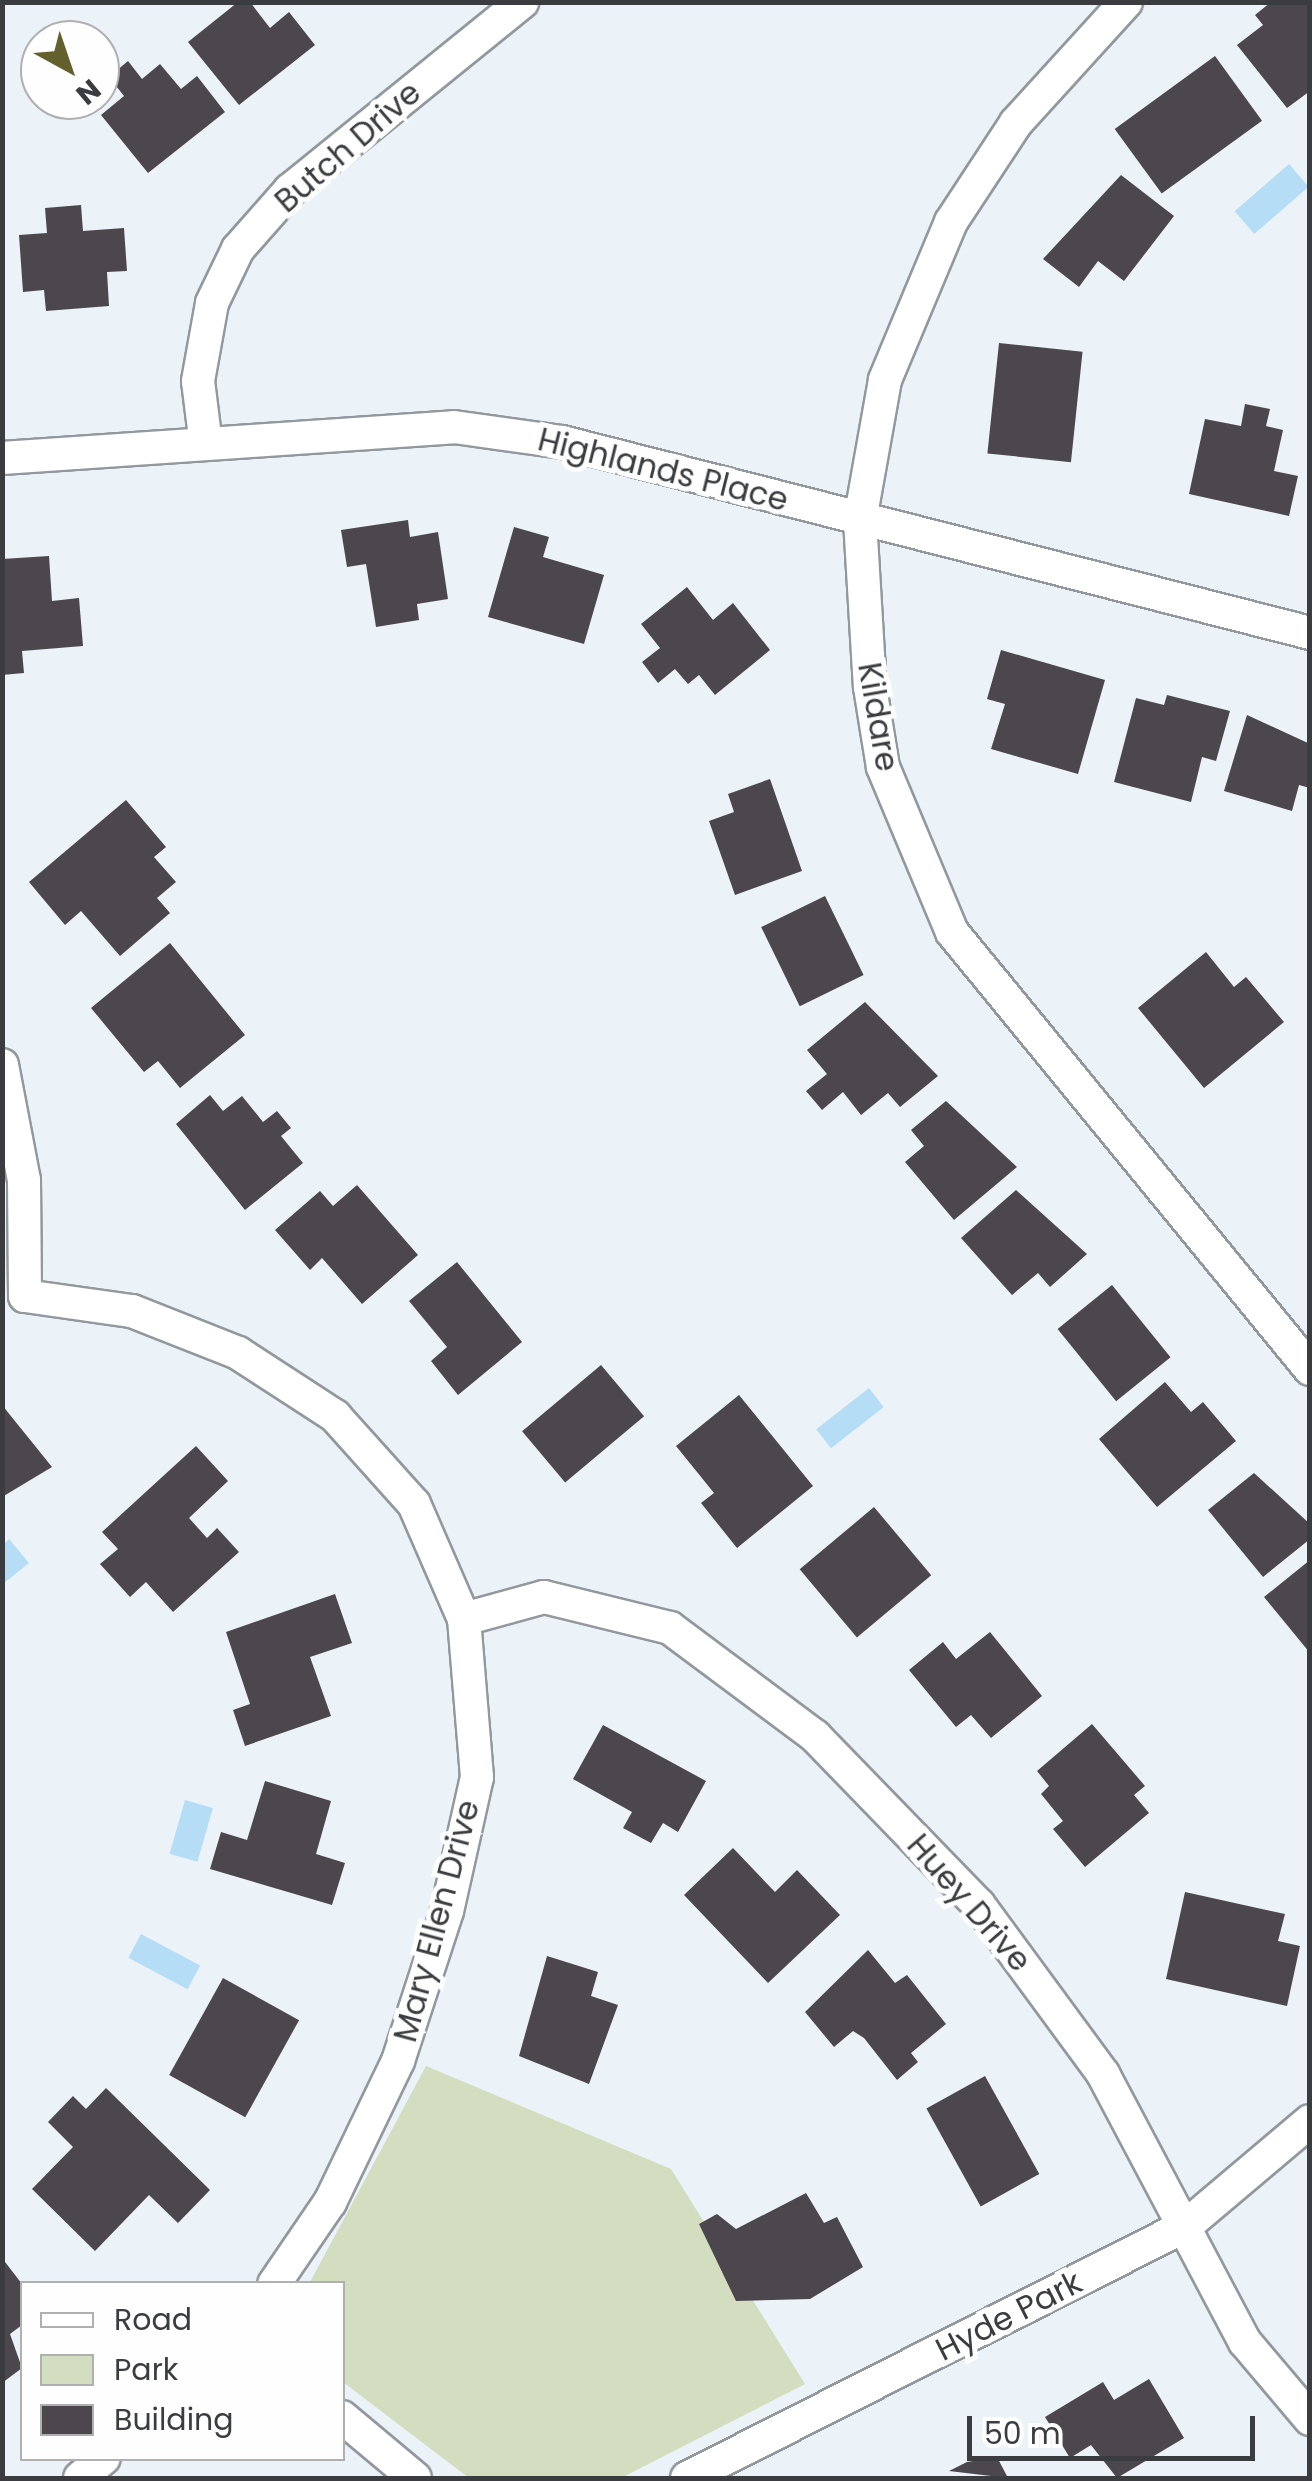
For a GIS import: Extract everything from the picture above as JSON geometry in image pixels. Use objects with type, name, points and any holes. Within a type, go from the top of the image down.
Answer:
[{"type":"street","name":"Butch Drive","points":[[206,438],[198,382],[212,303],[238,250],[290,190],[522,2]]},
{"type":"street","name":"Kildare","points":[[1126,2],[1016,123],[951,222],[886,380],[860,520],[883,767],[952,932],[1306,1356]]},
{"type":"street","name":"Highlands Place","points":[[2,458],[206,438],[454,426],[562,442],[1310,633]]},
{"type":"street","name":"Mary Ellen Drive","points":[[2,1065],[24,1180],[14,1297],[132,1312],[238,1354],[335,1416],[414,1504],[464,1619],[476,1776],[447,1911],[398,2061],[330,2202],[276,2281]]},
{"type":"street","name":"Huey Drive","points":[[464,1619],[544,1597],[670,1628],[815,1736],[980,1906],[1103,2074],[1187,2225],[1245,2342],[1310,2419]]},
{"type":"street","name":"Hyde Park","points":[[686,2478],[1187,2225],[1310,2121]]},
{"type":"street","points":[[345,2420],[414,2478]]},
{"type":"street","points":[[80,2478],[100,2461]]},
{"type":"green space","points":[[426,2066],[671,2169],[805,2384],[621,2478],[469,2478],[345,2384],[345,2281],[311,2281]]},
{"type":"water","points":[[1289,164],[1309,187],[1254,234],[1235,211]]},
{"type":"water","points":[[869,1388],[884,1407],[831,1448],[816,1429]]},
{"type":"water","points":[[9,1539],[29,1563],[3,1584],[3,1545]]},
{"type":"water","points":[[185,1800],[213,1808],[197,1862],[170,1854]]},
{"type":"water","points":[[141,1934],[200,1965],[187,1989],[128,1958]]},
{"type":"building","points":[[238,2],[250,2],[270,28],[289,12],[315,45],[239,105],[188,42]]},
{"type":"building","points":[[1271,2],[1310,2],[1310,91],[1287,108],[1237,45],[1263,25],[1255,15]]},
{"type":"building","points":[[1215,56],[1262,121],[1162,194],[1115,129]]},
{"type":"building","points":[[128,61],[142,79],[160,64],[181,89],[197,76],[225,112],[148,173],[105,120],[120,120],[120,99],[124,96],[120,91],[120,68]]},
{"type":"building","points":[[1121,175],[1174,216],[1124,281],[1098,261],[1079,287],[1043,259]]},
{"type":"building","points":[[81,205],[83,231],[124,228],[127,271],[107,272],[109,306],[46,311],[44,290],[23,292],[19,235],[47,233],[45,208]]},
{"type":"building","points":[[999,343],[1083,352],[1071,462],[987,453]]},
{"type":"building","points":[[1245,404],[1270,409],[1266,426],[1283,430],[1274,471],[1298,476],[1289,516],[1189,494],[1205,419],[1241,426]]},
{"type":"building","points":[[408,520],[410,537],[438,532],[448,599],[417,604],[419,620],[376,627],[366,564],[347,567],[341,530]]},
{"type":"building","points":[[514,527],[549,537],[543,557],[604,575],[584,644],[488,617]]},
{"type":"building","points":[[49,556],[52,601],[79,598],[83,646],[22,651],[24,673],[2,675],[2,559]]},
{"type":"building","points":[[687,587],[713,620],[733,603],[770,650],[715,695],[699,675],[688,684],[675,669],[658,683],[642,662],[660,648],[641,624]]},
{"type":"building","points":[[1001,650],[1105,680],[1078,774],[991,749],[1005,704],[987,699]]},
{"type":"building","points":[[1167,695],[1230,711],[1216,761],[1202,757],[1191,802],[1114,782],[1136,698],[1164,705]]},
{"type":"building","points":[[1247,715],[1310,744],[1310,788],[1299,785],[1292,811],[1224,791]]},
{"type":"building","points":[[770,779],[802,871],[735,895],[709,821],[734,812],[728,794]]},
{"type":"building","points":[[126,800],[166,847],[154,857],[176,882],[157,898],[170,913],[120,956],[81,911],[65,925],[29,882]]},
{"type":"building","points":[[825,896],[864,975],[800,1006],[761,927]]},
{"type":"building","points":[[170,943],[245,1035],[180,1088],[158,1061],[144,1072],[91,1008]]},
{"type":"building","points":[[1206,952],[1234,987],[1246,977],[1284,1022],[1204,1088],[1138,1008]]},
{"type":"building","points":[[865,1002],[938,1076],[900,1107],[888,1093],[861,1115],[843,1092],[822,1110],[806,1091],[827,1074],[807,1050]]},
{"type":"building","points":[[210,1095],[223,1111],[242,1096],[263,1122],[277,1111],[291,1128],[281,1136],[303,1163],[245,1210],[176,1124]]},
{"type":"building","points":[[946,1101],[1017,1167],[954,1220],[905,1162],[924,1146],[911,1130]]},
{"type":"building","points":[[357,1185],[418,1255],[362,1304],[322,1258],[310,1270],[275,1230],[320,1191],[333,1206]]},
{"type":"building","points":[[1016,1190],[1087,1254],[1050,1287],[1038,1273],[1012,1295],[961,1238]]},
{"type":"building","points":[[457,1262],[522,1342],[458,1395],[431,1361],[447,1347],[409,1301]]},
{"type":"building","points":[[1112,1285],[1171,1357],[1116,1401],[1058,1329]]},
{"type":"building","points":[[601,1365],[644,1416],[565,1483],[522,1431]]},
{"type":"building","points":[[1165,1382],[1191,1412],[1203,1402],[1236,1441],[1157,1507],[1099,1439]]},
{"type":"building","points":[[739,1395],[813,1486],[737,1548],[701,1503],[714,1493],[676,1446]]},
{"type":"building","points":[[2,1405],[52,1467],[2,1497]]},
{"type":"building","points":[[196,1446],[228,1481],[189,1518],[207,1538],[217,1528],[239,1552],[173,1612],[146,1582],[130,1597],[100,1564],[118,1549],[102,1532]]},
{"type":"building","points":[[1254,1473],[1310,1524],[1310,1539],[1263,1577],[1208,1510]]},
{"type":"building","points":[[874,1507],[931,1575],[857,1638],[800,1569]]},
{"type":"building","points":[[1310,1560],[1310,1653],[1264,1597]]},
{"type":"building","points":[[335,1594],[352,1643],[310,1657],[331,1716],[245,1746],[233,1710],[250,1704],[226,1632]]},
{"type":"building","points":[[990,1632],[1042,1696],[991,1738],[971,1715],[956,1727],[909,1670],[943,1642],[956,1659]]},
{"type":"building","points":[[1092,1724],[1145,1786],[1134,1795],[1149,1813],[1085,1867],[1053,1829],[1063,1821],[1041,1794],[1049,1786],[1037,1771]]},
{"type":"building","points":[[603,1725],[706,1781],[678,1832],[663,1823],[651,1843],[623,1828],[632,1812],[573,1779]]},
{"type":"building","points":[[265,1781],[331,1801],[316,1854],[345,1863],[332,1905],[210,1869],[221,1832],[247,1840]]},
{"type":"building","points":[[733,1848],[775,1892],[797,1870],[840,1915],[768,1983],[684,1895]]},
{"type":"building","points":[[1185,1892],[1285,1914],[1278,1941],[1300,1946],[1287,2006],[1166,1979]]},
{"type":"building","points":[[868,1950],[895,1983],[907,1975],[946,2024],[911,2053],[918,2062],[897,2080],[864,2038],[853,2031],[834,2047],[805,2012]]},
{"type":"building","points":[[547,1956],[598,1972],[591,1996],[618,2005],[589,2084],[519,2056]]},
{"type":"building","points":[[223,1978],[299,2020],[245,2117],[169,2075]]},
{"type":"building","points":[[985,2076],[1039,2174],[981,2206],[926,2108]]},
{"type":"building","points":[[106,2088],[210,2190],[178,2223],[149,2195],[95,2251],[32,2189],[73,2147],[48,2122],[73,2096],[86,2109]]},
{"type":"building","points":[[806,2193],[824,2223],[837,2217],[863,2267],[810,2299],[736,2301],[699,2224],[717,2214],[736,2229]]},
{"type":"building","points":[[2,2258],[20,2281],[20,2326],[10,2334],[20,2370],[2,2383]]},
{"type":"building","points":[[1149,2379],[1184,2438],[1117,2478],[1091,2445],[1070,2458],[1045,2417],[1103,2382],[1114,2400]]},
{"type":"building","points":[[997,2457],[1008,2478],[949,2471],[967,2462]]}]
